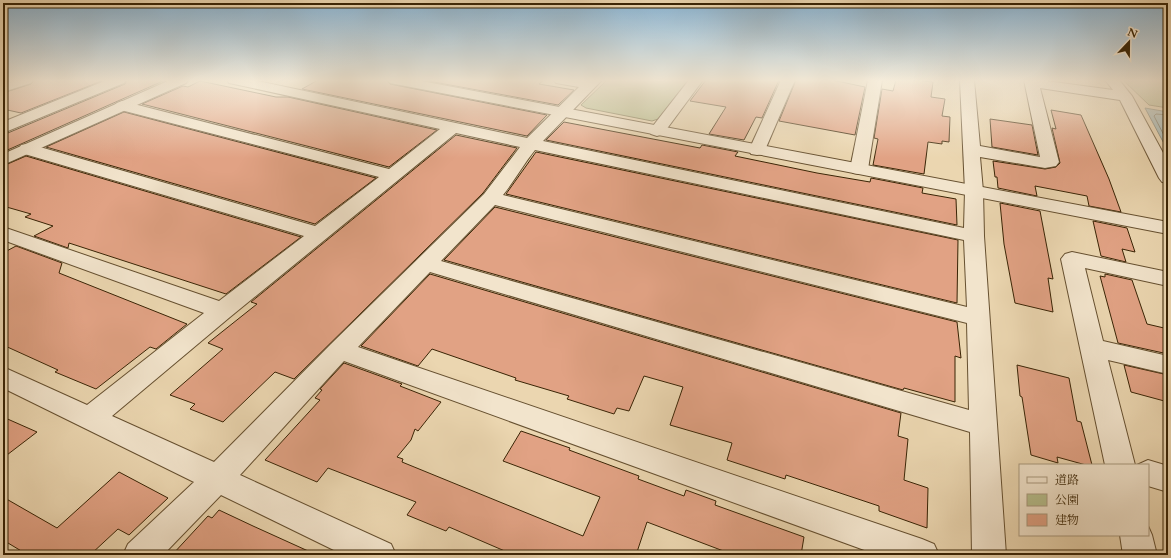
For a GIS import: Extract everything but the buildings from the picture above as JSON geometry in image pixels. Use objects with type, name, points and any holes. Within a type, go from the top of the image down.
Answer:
[{"type":"street","points":[[3,128],[56,106]]},
{"type":"street","points":[[3,160],[122,106]]},
{"type":"street","points":[[122,106],[393,175]]},
{"type":"street","points":[[355,106],[974,236]]},
{"type":"street","points":[[528,106],[1168,228]]},
{"type":"street","points":[[140,555],[218,478],[340,350],[491,198],[508,177],[513,166],[531,144],[570,106]]},
{"type":"street","points":[[657,131],[676,106]]},
{"type":"street","points":[[757,150],[776,106]]},
{"type":"street","points":[[859,169],[870,106]]},
{"type":"street","points":[[969,106],[974,191],[974,236],[989,555]]},
{"type":"street","points":[[972,150],[1050,162],[1037,106]]},
{"type":"street","points":[[1130,106],[1168,178]]},
{"type":"street","points":[[90,418],[453,127]]},
{"type":"street","points":[[27,149],[320,234]]},
{"type":"street","points":[[491,198],[979,318]]},
{"type":"street","points":[[3,233],[222,311]]},
{"type":"street","points":[[1120,464],[1072,259],[1168,279]]},
{"type":"street","points":[[427,264],[984,425]]},
{"type":"street","points":[[1092,347],[1168,365]]},
{"type":"street","points":[[340,350],[922,555]]},
{"type":"street","points":[[3,377],[218,478],[362,552]]},
{"type":"street","points":[[1149,473],[1168,479]]},
{"type":"street","points":[[1136,536],[1140,555]]},
{"type":"green space","points":[[583,106],[668,106],[658,119],[652,121],[586,108]]},
{"type":"green space","points":[[1156,106],[1168,106],[1168,108]]},
{"type":"water","points":[[1145,108],[1168,112],[1168,151]]}]
